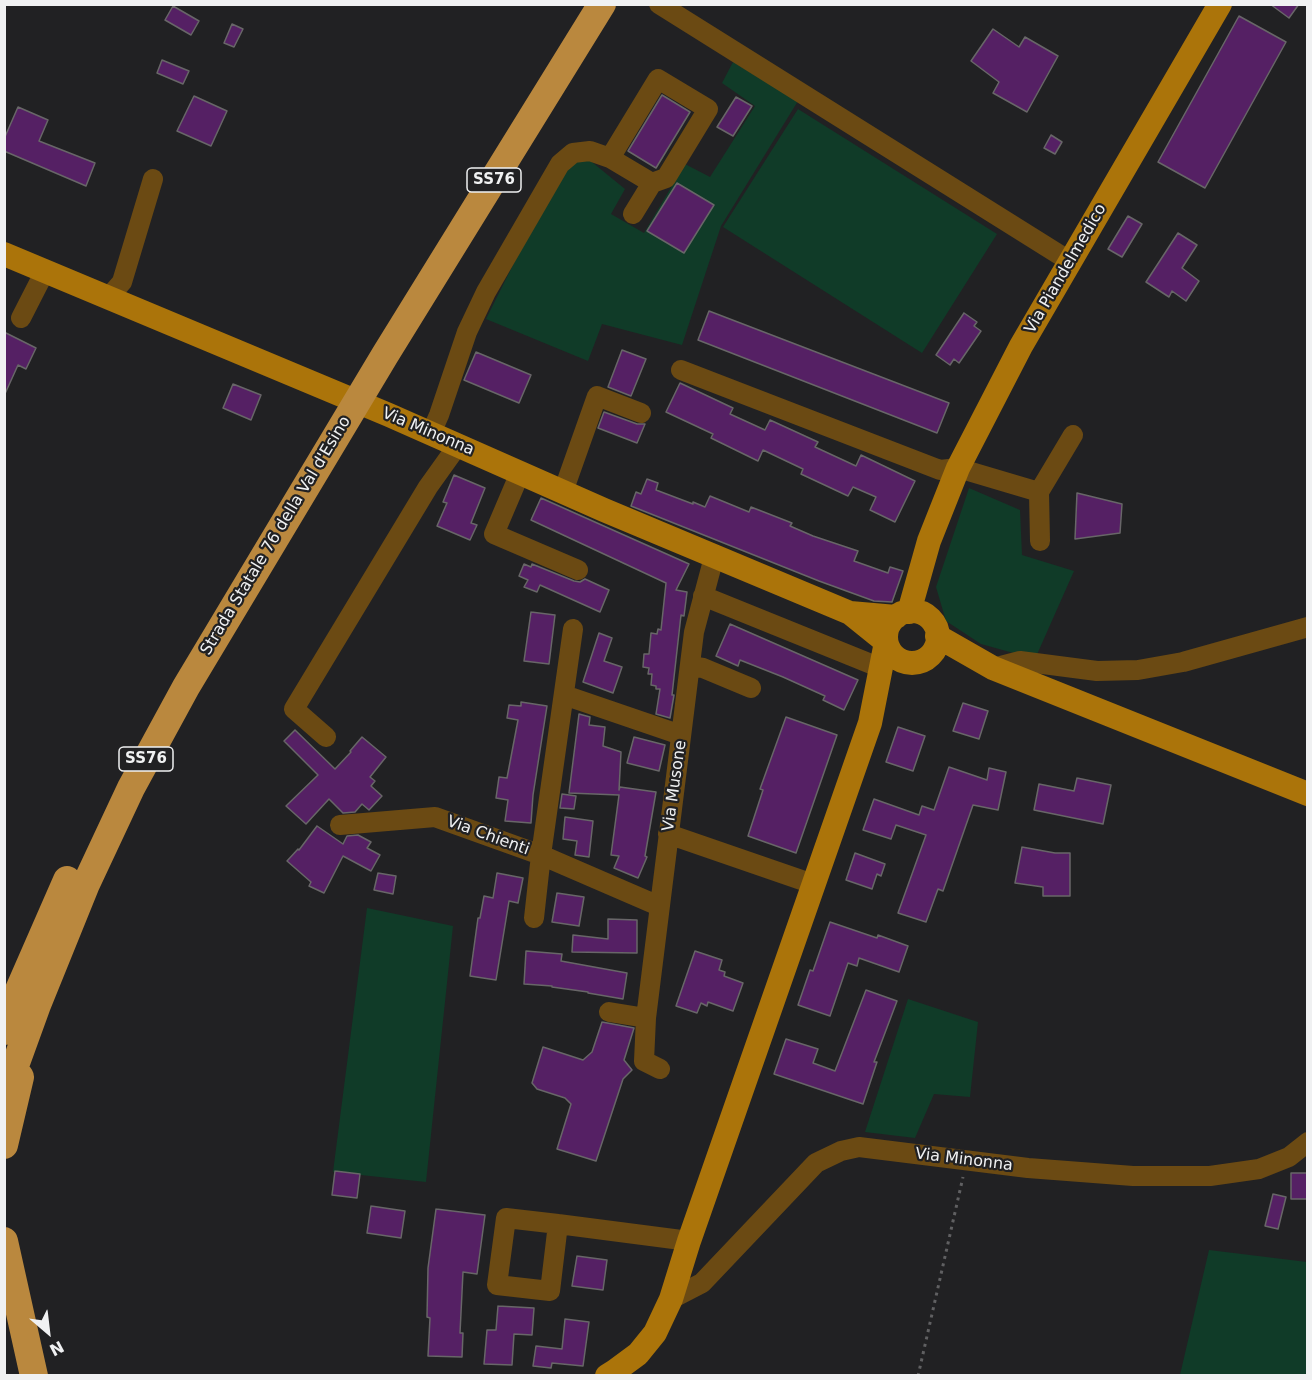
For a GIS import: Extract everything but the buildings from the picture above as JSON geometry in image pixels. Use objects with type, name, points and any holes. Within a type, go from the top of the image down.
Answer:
[{"type":"highway","name":"Strada Statale 76 della Val d'Esino","points":[[4,1031],[18,992],[115,775],[167,679],[324,438],[579,4]]},
{"type":"highway","name":"Strada Statale 76 della Val d'Esino","points":[[376,352],[602,4]]},
{"type":"highway","name":"Strada Statale 76 della Val d'Esino","points":[[4,1096],[37,1005],[86,884],[130,788],[324,438]]},
{"type":"highway","points":[[4,1145],[25,1056],[86,884]]},
{"type":"highway","points":[[4,1241],[34,1376]]},
{"type":"main road","name":"Via Piandelmedico","points":[[918,621],[926,585],[929,541],[958,468],[1022,346],[1220,4]]},
{"type":"main road","name":"Via Minonna","points":[[4,254],[431,433],[714,557],[850,612],[918,621],[993,668],[1308,794]]},
{"type":"main road","name":"Via Minonna","points":[[850,612],[886,642],[892,654],[897,658],[910,663],[922,660],[993,668]]},
{"type":"main road","points":[[607,1376],[638,1354],[655,1333],[671,1299],[689,1241],[870,723],[888,628],[918,621],[937,644],[922,660],[891,685],[870,723]]},
{"type":"street","points":[[659,4],[1071,262]]},
{"type":"street","points":[[610,158],[658,79],[708,109],[666,178],[652,183],[633,214]]},
{"type":"street","points":[[431,433],[467,332],[486,292],[560,164],[573,153],[590,151],[610,158],[652,183]]},
{"type":"street","points":[[108,298],[122,282],[153,179]]},
{"type":"street","points":[[21,318],[45,272]]},
{"type":"street","points":[[683,363],[945,457],[958,468],[1039,492]]},
{"type":"street","points":[[563,492],[597,396],[641,413]]},
{"type":"street","points":[[1040,541],[1039,492],[1073,435]]},
{"type":"street","points":[[326,737],[294,709],[428,487],[458,445]]},
{"type":"street","points":[[520,473],[494,534],[578,570]]},
{"type":"street","name":"Via Musone","points":[[660,1068],[644,1061],[646,1018],[694,632],[714,557]]},
{"type":"street","points":[[703,596],[880,668]]},
{"type":"street","points":[[993,668],[1020,661],[1097,671],[1138,670],[1183,662],[1308,627]]},
{"type":"street","points":[[534,918],[540,855],[573,629]]},
{"type":"street","points":[[690,666],[703,668],[751,688]]},
{"type":"street","points":[[564,695],[681,735]]},
{"type":"street","name":"Via Chienti","points":[[340,825],[435,817],[540,855],[659,906]]},
{"type":"street","points":[[668,834],[813,884]]},
{"type":"street","points":[[609,1012],[646,1018]]},
{"type":"street","name":"Via Minonna","points":[[671,1299],[702,1283],[816,1163],[841,1151],[859,1147],[1028,1168],[1133,1176],[1210,1176],[1259,1169],[1289,1157],[1308,1142]]},
{"type":"street","points":[[558,1224],[689,1241]]},
{"type":"path","points":[[918,1376],[967,1161]]},
{"type":"green space","points":[[733,62],[798,101],[721,226],[682,345],[602,324],[588,361],[486,319],[550,191],[570,164],[587,158],[625,189],[611,214],[644,233],[685,164],[710,177],[755,106],[722,83]]},
{"type":"green space","points":[[798,109],[997,234],[922,353],[723,227]]},
{"type":"green space","points":[[969,488],[1020,510],[1022,555],[1074,571],[1035,659],[981,644],[946,621],[936,587]]},
{"type":"green space","points":[[367,908],[453,926],[426,1182],[333,1172]]},
{"type":"green space","points":[[908,999],[978,1022],[970,1097],[934,1094],[915,1138],[865,1132]]},
{"type":"green space","points":[[1209,1250],[1307,1262],[1307,1375],[1180,1375]]}]
